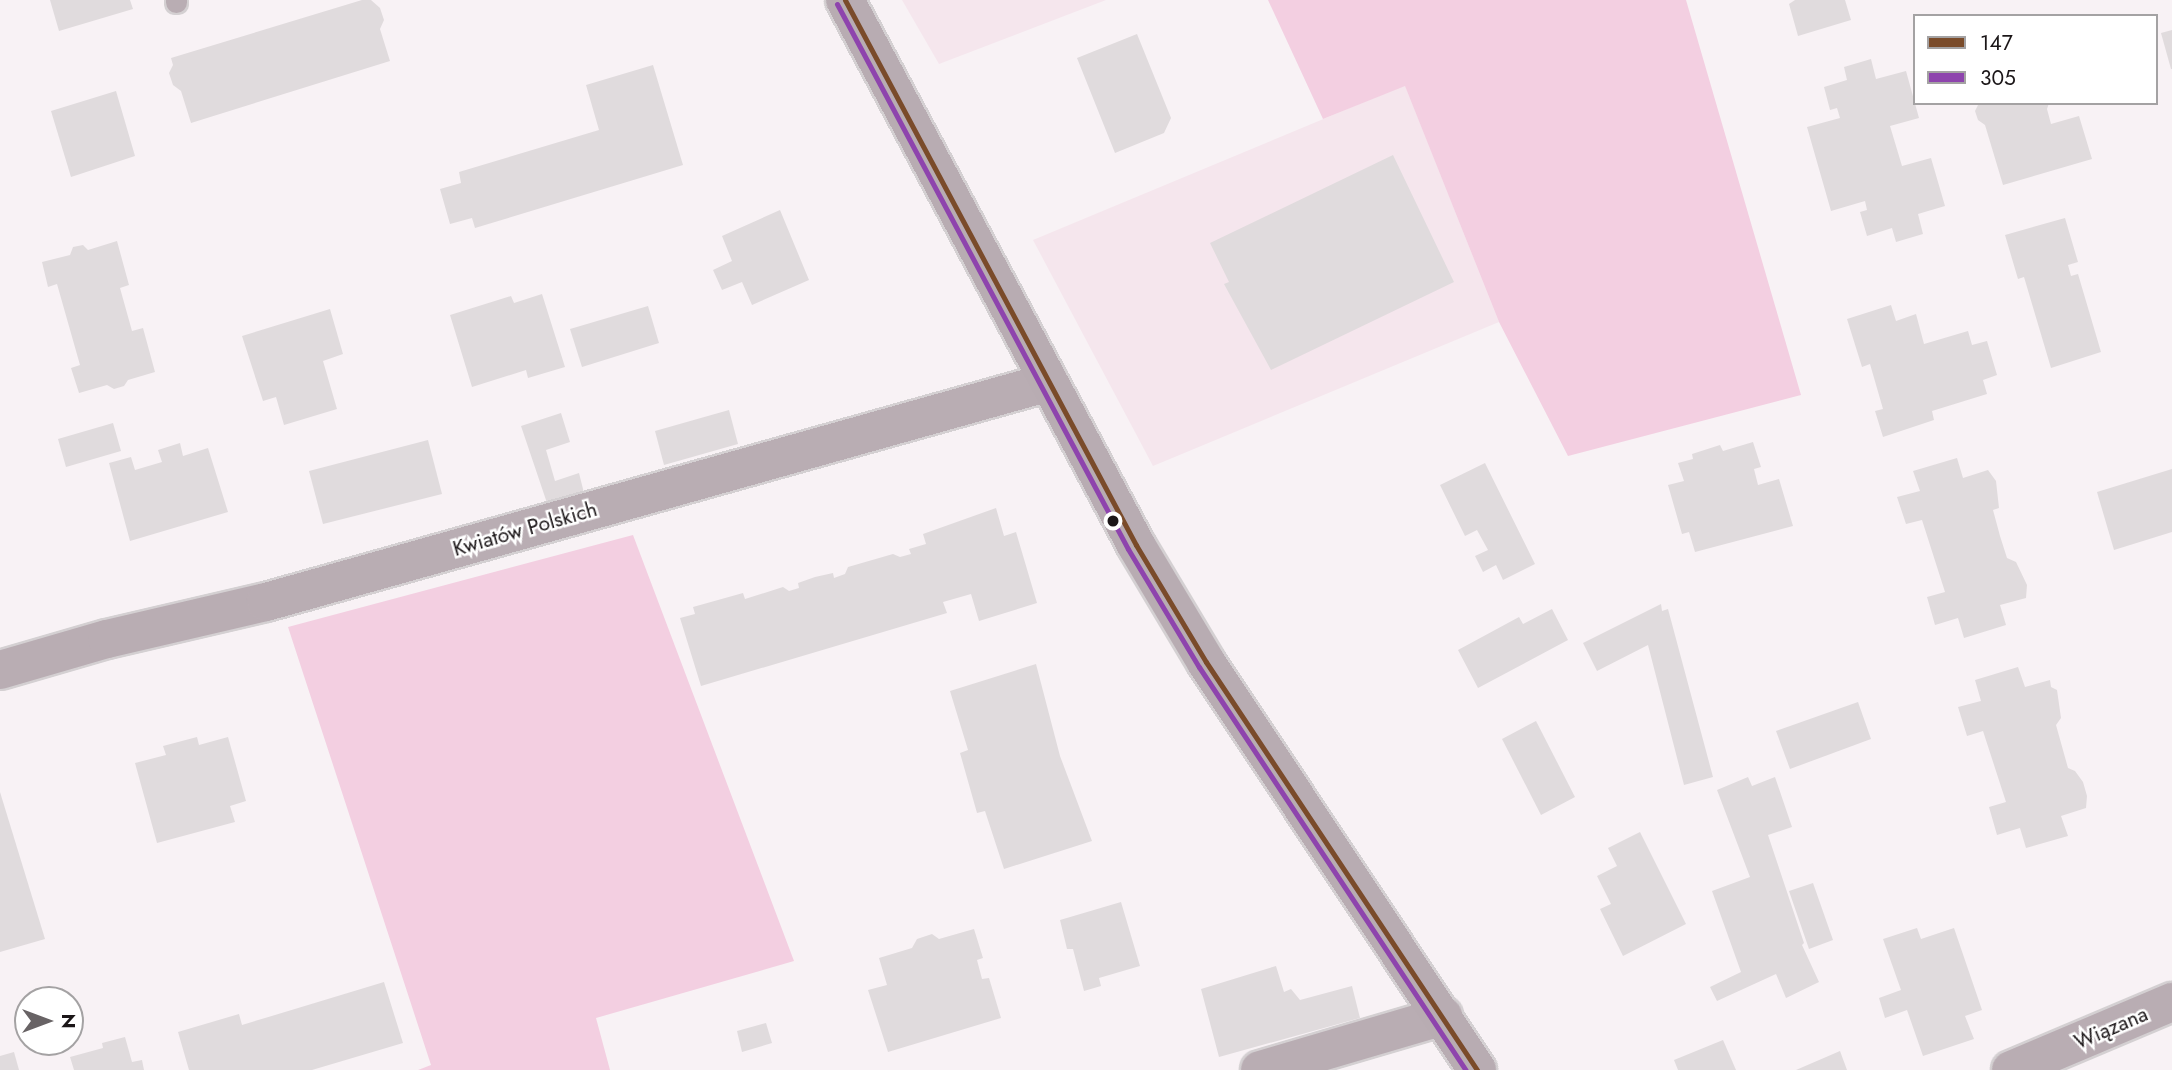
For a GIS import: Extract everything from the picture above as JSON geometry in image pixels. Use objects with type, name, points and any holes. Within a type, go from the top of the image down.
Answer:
[{"type":"street","points":[[845,0],[1136,545],[1206,662],[1477,1070]]},
{"type":"street","name":"Kwiatów Polskich","points":[[0,670],[107,639],[278,598],[1049,382]]},
{"type":"street","name":"Wiązana","points":[[2011,1070],[2172,1002]]},
{"type":"street","points":[[1260,1070],[1443,1016]]},
{"type":"shaded area","points":[[902,0],[1106,0],[939,64]]},
{"type":"shaded area","points":[[1268,0],[1686,0],[1801,395],[1568,456],[1499,322],[1405,86],[1323,119]]},
{"type":"shaded area","points":[[1405,85],[1499,322],[1153,466],[1033,240]]},
{"type":"shaded area","points":[[633,535],[794,961],[596,1018],[610,1070],[418,1070],[431,1065],[288,627]]},
{"type":"building","points":[[50,0],[130,0],[133,9],[59,31]]},
{"type":"building","points":[[362,0],[371,0],[380,8],[384,20],[380,29],[390,61],[191,123],[181,91],[173,85],[169,73],[173,65],[171,58]]},
{"type":"building","points":[[1795,0],[1845,0],[1851,20],[1798,36],[1789,4]]},
{"type":"building","points":[[2172,30],[2172,69],[2171,69],[2161,33]]},
{"type":"building","points":[[1137,34],[1171,118],[1164,133],[1115,153],[1077,58]]},
{"type":"building","points":[[1871,59],[1876,79],[1906,71],[1913,105],[1915,105],[1919,118],[1890,126],[1902,166],[1931,158],[1945,206],[1918,214],[1923,234],[1896,242],[1892,228],[1867,236],[1860,212],[1867,210],[1865,201],[1831,211],[1807,127],[1840,118],[1837,108],[1830,110],[1824,87],[1847,80],[1844,67]]},
{"type":"building","points":[[653,65],[683,165],[475,228],[472,218],[450,224],[440,189],[461,183],[459,172],[599,130],[586,85]]},
{"type":"building","points":[[116,91],[135,156],[71,177],[51,111]]},
{"type":"building","points":[[1978,105],[2048,105],[2051,124],[2079,116],[2092,159],[2003,185],[1985,125],[1978,120],[1975,111]]},
{"type":"building","points":[[1393,155],[1454,282],[1271,370],[1224,284],[1229,282],[1210,243]]},
{"type":"building","points":[[780,210],[809,280],[752,305],[742,282],[722,290],[713,270],[732,261],[722,236]]},
{"type":"building","points":[[2065,218],[2078,262],[2068,265],[2071,276],[2078,274],[2101,352],[2051,368],[2024,277],[2018,279],[2005,235]]},
{"type":"building","points":[[117,241],[129,285],[120,288],[132,331],[143,328],[155,372],[128,380],[124,386],[114,389],[107,385],[79,393],[71,368],[80,365],[57,284],[48,287],[42,262],[70,255],[73,247],[83,245],[88,250]]},
{"type":"building","points":[[542,294],[565,367],[528,378],[526,370],[472,387],[450,315],[511,296],[514,303]]},
{"type":"building","points":[[1891,305],[1896,321],[1916,314],[1924,344],[1968,331],[1972,345],[1987,341],[1997,375],[1983,380],[1987,394],[1932,411],[1934,420],[1883,437],[1875,411],[1883,409],[1870,364],[1862,367],[1847,319]]},
{"type":"building","points":[[648,306],[659,343],[582,367],[570,329]]},
{"type":"building","points":[[330,309],[343,354],[323,361],[337,409],[284,425],[276,397],[263,401],[242,336]]},
{"type":"building","points":[[729,410],[738,444],[664,465],[655,431]]},
{"type":"building","points":[[561,413],[570,442],[546,450],[555,481],[579,473],[584,493],[547,503],[521,426]]},
{"type":"building","points":[[113,423],[121,451],[66,467],[58,439]]},
{"type":"building","points":[[428,440],[442,494],[323,524],[309,471]]},
{"type":"building","points":[[1753,442],[1761,467],[1754,469],[1758,485],[1779,479],[1793,526],[1695,552],[1689,532],[1682,534],[1668,485],[1684,481],[1678,463],[1693,459],[1692,454],[1720,445],[1723,451]]},
{"type":"building","points":[[180,443],[183,456],[208,448],[228,512],[130,541],[109,463],[131,457],[135,470],[162,462],[158,450]]},
{"type":"building","points":[[1957,458],[1963,478],[1988,470],[1996,481],[1999,508],[1993,510],[2000,536],[2007,558],[2016,562],[2027,585],[2026,598],[2000,605],[2006,625],[1964,638],[1958,618],[1935,625],[1927,597],[1945,592],[1922,520],[1906,524],[1897,497],[1920,491],[1913,471]]},
{"type":"building","points":[[1485,463],[1535,564],[1503,580],[1496,565],[1483,572],[1475,556],[1488,550],[1477,530],[1465,536],[1440,485]]},
{"type":"building","points":[[2172,469],[2172,532],[2114,550],[2097,492]]},
{"type":"building","points":[[996,508],[1004,536],[1016,532],[1037,603],[979,621],[971,594],[943,602],[947,613],[701,686],[680,618],[695,614],[693,607],[743,593],[745,599],[783,587],[789,591],[799,588],[798,583],[815,577],[833,573],[834,578],[845,574],[848,567],[893,554],[900,557],[911,554],[909,549],[926,544],[923,534]]},
{"type":"building","points":[[1661,604],[1662,611],[1668,609],[1713,777],[1684,785],[1648,645],[1597,671],[1583,643]]},
{"type":"building","points":[[1552,609],[1568,640],[1478,688],[1458,650],[1519,617],[1523,624]]},
{"type":"building","points":[[1036,664],[1060,756],[1092,841],[1004,869],[985,811],[977,813],[960,753],[968,750],[950,691]]},
{"type":"building","points":[[2018,667],[2025,687],[2050,680],[2051,687],[2057,690],[2061,718],[2056,725],[2068,768],[2075,771],[2083,782],[2087,796],[2086,808],[2061,816],[2068,836],[2026,848],[2020,828],[1997,835],[1989,807],[2006,802],[1983,731],[1967,736],[1958,707],[1981,701],[1975,680]]},
{"type":"building","points":[[1858,702],[1871,739],[1790,769],[1776,731]]},
{"type":"building","points":[[1536,721],[1575,797],[1541,815],[1502,739]]},
{"type":"building","points":[[197,737],[199,745],[228,737],[246,801],[230,806],[235,822],[157,843],[135,763],[166,755],[163,746]]},
{"type":"building","points":[[1748,777],[1752,786],[1775,777],[1792,827],[1768,835],[1804,943],[1802,945],[1819,982],[1786,998],[1776,974],[1717,1001],[1710,987],[1741,972],[1712,891],[1750,877],[1717,790]]},
{"type":"building","points":[[0,792],[45,939],[0,952]]},
{"type":"building","points":[[1640,832],[1686,924],[1623,956],[1600,909],[1611,904],[1597,876],[1617,866],[1608,848]]},
{"type":"building","points":[[1813,883],[1833,940],[1809,949],[1789,891]]},
{"type":"building","points":[[1121,902],[1140,966],[1099,978],[1101,986],[1084,991],[1073,949],[1067,949],[1060,920]]},
{"type":"building","points":[[1917,928],[1921,939],[1954,928],[1982,1010],[1965,1016],[1974,1039],[1923,1056],[1907,1010],[1885,1018],[1879,998],[1901,990],[1883,939]]},
{"type":"building","points":[[974,929],[983,958],[977,960],[982,979],[989,978],[1001,1018],[888,1052],[868,990],[887,985],[879,958],[912,948],[917,939],[932,934],[939,939]]},
{"type":"building","points":[[1276,966],[1284,992],[1291,989],[1300,1000],[1352,986],[1360,1018],[1219,1057],[1201,989]]},
{"type":"building","points":[[384,982],[403,1043],[312,1070],[189,1070],[178,1032],[239,1014],[242,1025]]},
{"type":"building","points":[[766,1023],[772,1043],[742,1052],[737,1031]]},
{"type":"building","points":[[125,1037],[132,1062],[142,1060],[144,1070],[74,1070],[70,1057],[84,1056],[84,1053],[103,1048],[102,1043]]},
{"type":"building","points":[[1723,1040],[1736,1070],[1678,1070],[1674,1060]]},
{"type":"building","points":[[1840,1051],[1847,1070],[1796,1070]]},
{"type":"building","points":[[14,1052],[19,1070],[0,1070],[0,1056]]},
{"type":"transit line","name":"147","points":[[845,0],[1136,545],[1206,662],[1477,1070]]},
{"type":"transit line","name":"305","points":[[837,4],[1128,549],[1199,667],[1466,1070]]}]
